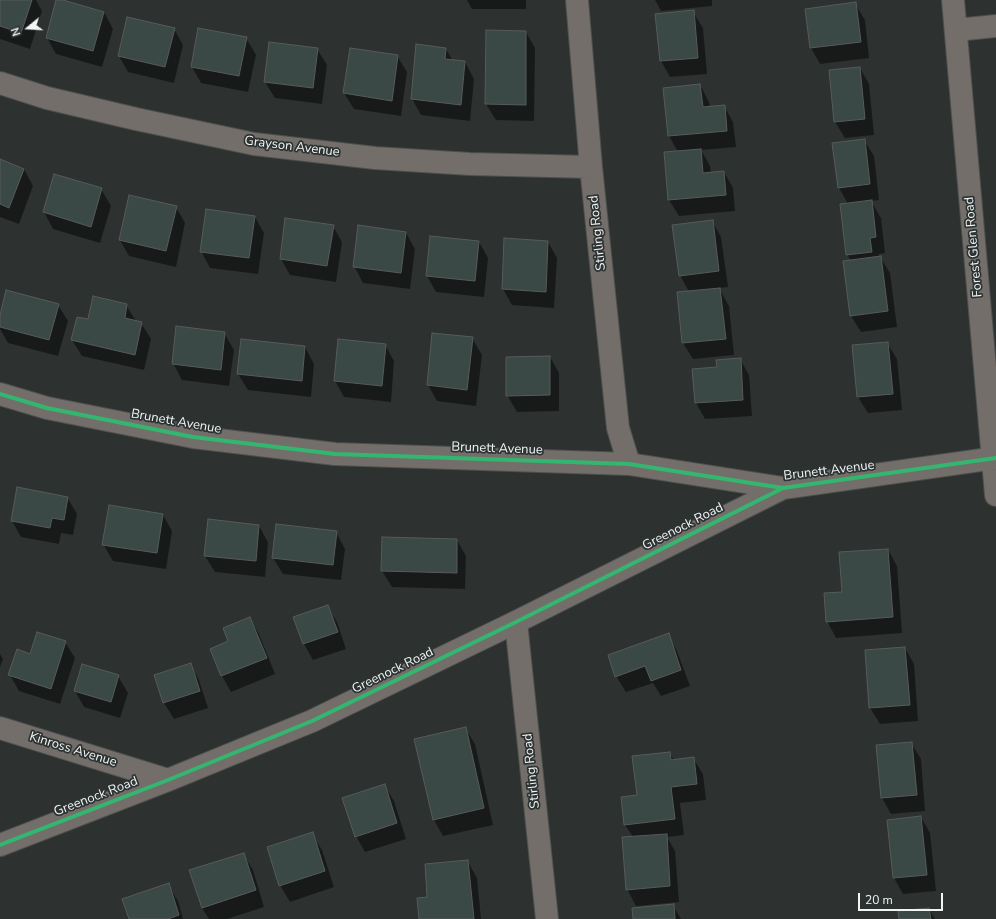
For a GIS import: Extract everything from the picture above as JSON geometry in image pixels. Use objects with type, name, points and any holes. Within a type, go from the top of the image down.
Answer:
[{"type":"street","name":"Stirling Road","points":[[577,0],[591,167],[618,428],[629,464]]},
{"type":"street","name":"Forest Glen Road","points":[[953,0],[996,494]]},
{"type":"street","points":[[956,30],[996,26]]},
{"type":"street","name":"Grayson Avenue","points":[[0,83],[55,100],[254,144],[375,158],[470,164],[591,167]]},
{"type":"street","name":"Brunett Avenue","points":[[0,394],[47,408],[193,437],[335,454],[629,464],[783,488],[994,458]]},
{"type":"street","name":"Greenock Road","points":[[0,845],[168,780],[312,721],[516,622],[783,488]]},
{"type":"street","name":"Stirling Road","points":[[516,622],[547,919]]},
{"type":"street","name":"Kinross Avenue","points":[[0,728],[168,780]]},
{"type":"building","points":[[0,0],[32,0],[21,33],[0,26]]},
{"type":"building","points":[[56,0],[63,0],[104,12],[93,51],[46,38]]},
{"type":"building","points":[[856,2],[861,42],[810,48],[805,9]]},
{"type":"building","points":[[694,10],[698,58],[660,61],[655,14]]},
{"type":"building","points":[[127,17],[175,28],[165,67],[118,56]]},
{"type":"building","points":[[198,28],[247,37],[239,76],[191,67]]},
{"type":"building","points":[[486,30],[526,31],[526,105],[485,104]]},
{"type":"building","points":[[269,42],[318,48],[313,88],[264,82]]},
{"type":"building","points":[[416,44],[446,48],[445,59],[465,61],[461,105],[411,99]]},
{"type":"building","points":[[350,48],[398,55],[392,101],[343,93]]},
{"type":"building","points":[[860,67],[865,119],[834,122],[829,70]]},
{"type":"building","points":[[700,84],[703,107],[725,105],[727,131],[668,136],[663,88]]},
{"type":"building","points":[[865,139],[870,184],[838,188],[832,143]]},
{"type":"building","points":[[701,149],[703,173],[724,171],[726,195],[668,200],[664,152]]},
{"type":"building","points":[[0,159],[24,169],[9,208],[0,204]]},
{"type":"building","points":[[54,174],[102,188],[91,227],[43,212]]},
{"type":"building","points":[[129,195],[177,206],[166,251],[119,240]]},
{"type":"building","points":[[872,200],[876,237],[870,238],[872,252],[846,255],[840,204]]},
{"type":"building","points":[[206,209],[255,216],[249,258],[200,252]]},
{"type":"building","points":[[285,218],[334,225],[327,266],[280,259]]},
{"type":"building","points":[[713,220],[719,271],[679,276],[672,225]]},
{"type":"building","points":[[358,225],[406,232],[401,273],[353,267]]},
{"type":"building","points":[[430,236],[479,241],[475,281],[426,276]]},
{"type":"building","points":[[504,238],[548,241],[546,292],[502,289]]},
{"type":"building","points":[[881,256],[888,311],[850,316],[843,261]]},
{"type":"building","points":[[720,288],[726,339],[682,343],[677,292]]},
{"type":"building","points":[[6,290],[59,304],[49,340],[0,327],[0,315]]},
{"type":"building","points":[[93,296],[127,304],[125,318],[142,322],[135,355],[71,340],[77,317],[88,319]]},
{"type":"building","points":[[176,326],[225,332],[221,370],[172,364]]},
{"type":"building","points":[[432,333],[473,337],[467,390],[427,385]]},
{"type":"building","points":[[241,339],[305,346],[302,381],[237,374]]},
{"type":"building","points":[[338,339],[386,344],[382,386],[334,381]]},
{"type":"building","points":[[888,342],[893,394],[857,397],[852,345]]},
{"type":"building","points":[[550,356],[550,395],[506,396],[506,357]]},
{"type":"building","points":[[741,358],[743,400],[695,403],[692,369],[717,367],[716,360]]},
{"type":"building","points":[[17,487],[68,497],[64,520],[52,518],[50,528],[11,521]]},
{"type":"building","points":[[109,505],[163,514],[157,553],[102,545]]},
{"type":"building","points":[[208,519],[259,525],[256,561],[204,556]]},
{"type":"building","points":[[276,524],[337,531],[333,565],[272,558]]},
{"type":"building","points":[[382,537],[457,539],[457,573],[381,571]]},
{"type":"building","points":[[888,549],[893,617],[826,622],[824,593],[842,592],[839,552]]},
{"type":"building","points":[[328,605],[338,632],[303,644],[293,617]]},
{"type":"building","points":[[250,617],[267,658],[221,676],[210,649],[228,641],[223,628]]},
{"type":"building","points":[[37,632],[66,641],[51,689],[8,675],[17,649],[30,654]]},
{"type":"building","points":[[669,633],[681,670],[651,681],[645,666],[615,677],[608,655]]},
{"type":"building","points":[[905,647],[910,705],[869,708],[865,650]]},
{"type":"building","points":[[191,663],[200,691],[163,703],[154,675]]},
{"type":"building","points":[[82,664],[119,675],[111,702],[74,691]]},
{"type":"building","points":[[466,727],[484,808],[433,820],[414,739]]},
{"type":"building","points":[[912,742],[917,795],[881,798],[876,745]]},
{"type":"building","points":[[670,752],[671,760],[694,757],[697,784],[671,787],[675,819],[624,825],[621,797],[637,795],[632,756]]},
{"type":"building","points":[[385,784],[397,823],[355,837],[342,798]]},
{"type":"building","points":[[921,816],[927,875],[893,878],[887,820]]},
{"type":"building","points":[[313,832],[325,871],[279,886],[267,847]]},
{"type":"building","points":[[667,834],[670,886],[626,890],[622,837]]},
{"type":"building","points":[[244,853],[256,890],[202,908],[189,870]]},
{"type":"building","points":[[468,860],[474,919],[419,919],[417,898],[427,897],[425,864]]},
{"type":"building","points":[[169,883],[179,915],[168,919],[129,919],[122,899]]},
{"type":"building","points":[[674,904],[675,919],[633,919],[632,908]]},
{"type":"building","points":[[929,908],[931,919],[899,919],[898,911]]},
{"type":"cycle path","points":[[0,394],[47,408],[193,437],[335,454],[629,464],[783,488],[996,458]]},
{"type":"cycle path","points":[[0,845],[168,780],[312,721],[516,622],[783,488]]}]
